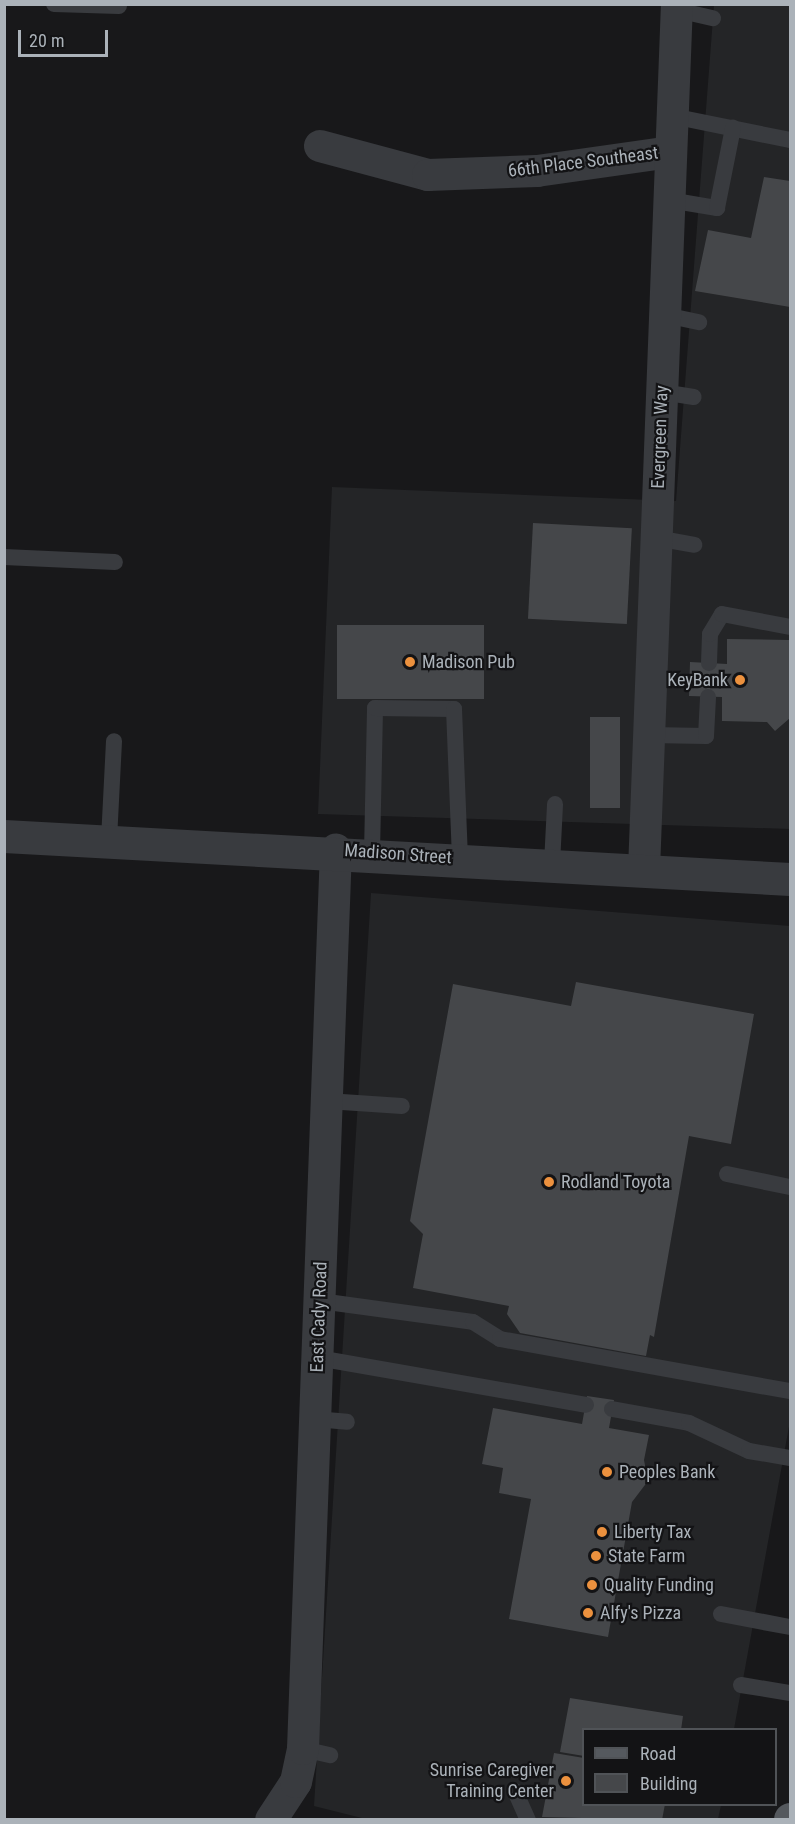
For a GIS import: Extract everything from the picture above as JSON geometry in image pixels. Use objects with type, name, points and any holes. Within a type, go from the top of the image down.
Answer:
[{"type":"street","name":"Evergreen Way","points":[[644,870],[649,735],[645,651],[656,538],[677,7]]},
{"type":"street","name":"66th Place Southeast","points":[[320,146],[428,175],[537,171],[671,152]]},
{"type":"street","name":"Madison Street","points":[[4,836],[336,850],[790,879]]},
{"type":"street","name":"East Cady Road","points":[[271,1820],[316,1752],[315,1419],[336,850]]},
{"type":"lane","points":[[54,4],[119,6]]},
{"type":"lane","points":[[677,7],[713,18]]},
{"type":"lane","points":[[672,116],[790,140]]},
{"type":"lane","points":[[669,200],[717,208],[733,128]]},
{"type":"lane","points":[[665,315],[699,322]]},
{"type":"lane","points":[[662,392],[694,397]]},
{"type":"lane","points":[[656,538],[694,545]]},
{"type":"lane","points":[[4,557],[115,562]]},
{"type":"lane","points":[[709,663],[710,634],[722,614],[790,627]]},
{"type":"lane","points":[[649,735],[706,736],[708,697]]},
{"type":"lane","points":[[372,853],[375,708],[454,709],[460,858]]},
{"type":"lane","points":[[110,840],[114,741]]},
{"type":"lane","points":[[552,864],[555,804]]},
{"type":"lane","points":[[327,1101],[402,1106]]},
{"type":"lane","points":[[727,1174],[790,1187]]},
{"type":"lane","points":[[320,1301],[473,1322],[500,1339],[790,1391]]},
{"type":"lane","points":[[318,1358],[586,1405]]},
{"type":"lane","points":[[612,1409],[689,1423],[749,1451],[790,1458]]},
{"type":"lane","points":[[315,1419],[347,1422]]},
{"type":"lane","points":[[721,1614],[790,1628]]},
{"type":"lane","points":[[741,1685],[790,1693]]},
{"type":"lane","points":[[515,1791],[528,1820]]},
{"type":"shaded area","points":[[714,5],[790,5],[790,829],[318,814],[332,487],[676,501]]},
{"type":"shaded area","points":[[371,893],[790,926],[790,1421],[734,1728],[582,1728],[582,1806],[721,1806],[718,1819],[370,1820],[314,1806]]},
{"type":"building","points":[[764,177],[790,181],[790,307],[695,291],[708,230],[751,238]]},
{"type":"building","points":[[533,523],[632,528],[627,624],[528,619]]},
{"type":"building","name":"Madison Pub","points":[[337,625],[484,625],[484,699],[337,699]]},
{"type":"building","name":"KeyBank","points":[[727,639],[789,640],[790,718],[775,731],[767,722],[722,721],[722,697],[689,696],[690,662],[727,664]]},
{"type":"building","points":[[590,717],[620,717],[620,808],[590,808]]},
{"type":"building","name":"Rodland Toyota","points":[[576,982],[754,1014],[731,1144],[689,1136],[654,1337],[650,1335],[646,1356],[520,1333],[507,1314],[509,1306],[413,1288],[423,1234],[410,1221],[453,984],[571,1006]]},
{"type":"building","points":[[587,1396],[614,1400],[609,1428],[649,1435],[644,1460],[648,1481],[632,1502],[608,1637],[509,1619],[531,1499],[499,1493],[503,1468],[482,1464],[493,1408],[582,1424]]},
{"type":"building","points":[[570,1698],[683,1716],[681,1728],[582,1728],[582,1756],[560,1752]]},
{"type":"building","name":"Sunrise Caregiver Training Center","points":[[554,1753],[582,1758],[582,1806],[665,1806],[662,1820],[542,1817]]},
{"type":"place","name":"Madison Pub","points":[[410,662]]},
{"type":"place","name":"KeyBank","points":[[740,680]]},
{"type":"place","name":"Rodland Toyota","points":[[549,1182]]},
{"type":"place","name":"Peoples Bank","points":[[607,1472]]},
{"type":"place","name":"Liberty Tax","points":[[602,1532]]},
{"type":"place","name":"State Farm","points":[[596,1556]]},
{"type":"place","name":"Quality Funding","points":[[592,1585]]},
{"type":"place","name":"Alfy's Pizza","points":[[588,1613]]},
{"type":"place","name":"Sunrise Caregiver Training Center","points":[[566,1781]]}]
